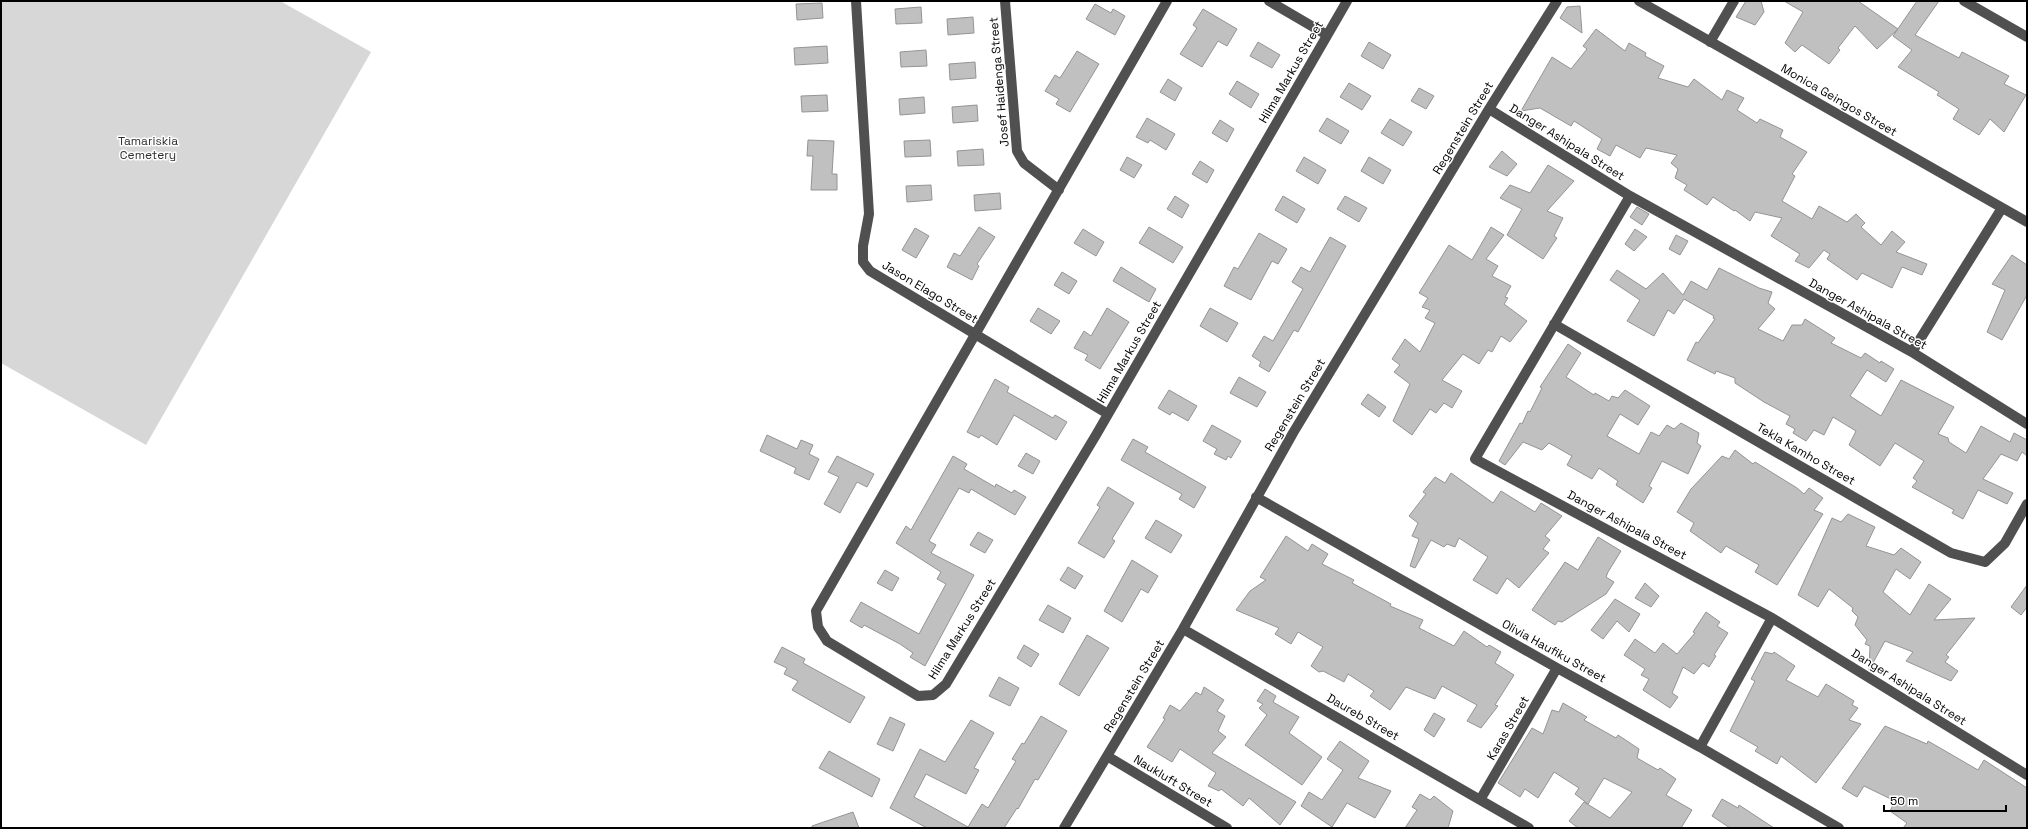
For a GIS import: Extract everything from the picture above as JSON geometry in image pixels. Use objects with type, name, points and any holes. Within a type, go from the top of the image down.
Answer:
[{"type":"street","name":"Jason Elago Street","points":[[856,1],[869,214],[863,246],[863,262],[870,271],[1108,414]]},
{"type":"street","name":"Josef Haidenga Street","points":[[1005,1],[1017,151],[1024,163],[1058,190]]},
{"type":"street","name":"Hilma Markus Street","points":[[1167,1],[816,611],[818,627],[827,641],[918,696],[933,695],[946,684],[1108,414],[1347,1]]},
{"type":"street","points":[[1269,1],[1327,35]]},
{"type":"street","name":"Regenstein Street","points":[[1064,828],[1183,629],[1293,433],[1489,109],[1557,1]]},
{"type":"street","name":"Monica Geingos Street","points":[[1639,1],[2027,222]]},
{"type":"street","points":[[1710,42],[1734,1]]},
{"type":"street","points":[[1964,1],[2027,37]]},
{"type":"street","name":"Danger Ashipala Street","points":[[1489,109],[1630,196],[1912,352],[2027,424]]},
{"type":"street","name":"Danger Ashipala Street","points":[[1630,196],[1475,458],[1772,618],[2027,775]]},
{"type":"street","points":[[1912,352],[2002,208]]},
{"type":"street","name":"Tekla Kamho Street","points":[[1554,324],[1952,553],[1985,562],[2005,543],[2027,504]]},
{"type":"street","name":"Olivia Haufiku Street","points":[[1256,497],[1558,668],[1700,746],[1824,824],[1839,828]]},
{"type":"street","points":[[1700,746],[1772,618]]},
{"type":"street","name":"Daureb Street","points":[[1183,629],[1529,828]]},
{"type":"street","name":"Karas Street","points":[[1480,800],[1558,668]]},
{"type":"street","name":"Naukluft Street","points":[[1107,756],[1227,828]]},
{"type":"green space","name":"Tamariskia Cemetery","points":[[1,1],[280,1],[371,52],[146,445],[1,363]]},
{"type":"building","points":[[1746,1],[1761,1],[1764,12],[1755,25],[1736,17]]},
{"type":"building","points":[[1784,1],[1858,1],[1898,29],[1877,49],[1855,26],[1838,48],[1840,50],[1829,64],[1802,45],[1795,52],[1785,43],[1803,12]]},
{"type":"building","points":[[1917,1],[1939,1],[1915,35],[1959,58],[1962,52],[2009,76],[2004,84],[2026,95],[2004,132],[1990,119],[1979,135],[1953,119],[1959,109],[1937,95],[1939,92],[1898,67],[1912,50],[1893,36]]},
{"type":"building","points":[[822,3],[823,18],[797,20],[796,4]]},
{"type":"building","points":[[1095,4],[1111,13],[1113,9],[1125,16],[1115,35],[1086,19]]},
{"type":"building","points":[[1580,6],[1582,33],[1560,18],[1567,7]]},
{"type":"building","points":[[921,7],[922,23],[896,24],[895,9]]},
{"type":"building","points":[[1203,9],[1237,29],[1227,46],[1218,41],[1202,67],[1180,54],[1197,28],[1193,25]]},
{"type":"building","points":[[973,17],[974,33],[948,35],[947,19]]},
{"type":"building","points":[[1596,29],[1625,51],[1629,43],[1646,53],[1645,56],[1664,66],[1658,78],[1688,87],[1694,79],[1722,100],[1727,90],[1744,98],[1737,110],[1757,123],[1760,119],[1783,130],[1780,137],[1807,152],[1792,174],[1795,176],[1782,201],[1812,219],[1819,206],[1847,222],[1856,214],[1865,223],[1861,227],[1881,245],[1892,231],[1905,242],[1896,252],[1927,264],[1922,275],[1902,267],[1892,288],[1862,273],[1857,280],[1827,259],[1830,254],[1824,250],[1809,268],[1795,261],[1800,254],[1771,236],[1782,218],[1755,212],[1750,221],[1713,197],[1707,205],[1684,190],[1687,185],[1675,178],[1678,169],[1671,163],[1677,155],[1646,148],[1640,158],[1616,145],[1610,156],[1597,149],[1602,139],[1574,121],[1571,126],[1540,108],[1521,111],[1552,57],[1571,69],[1587,49],[1583,46]]},
{"type":"building","points":[[1258,42],[1280,55],[1272,68],[1250,56]]},
{"type":"building","points":[[1369,42],[1391,55],[1383,69],[1361,56]]},
{"type":"building","points":[[827,46],[828,63],[795,65],[794,48]]},
{"type":"building","points":[[926,50],[927,66],[901,67],[900,52]]},
{"type":"building","points":[[1077,51],[1099,64],[1070,112],[1056,104],[1059,99],[1045,91],[1055,75],[1060,78]]},
{"type":"building","points":[[975,62],[976,78],[950,80],[949,64]]},
{"type":"building","points":[[1168,79],[1182,88],[1175,101],[1160,92]]},
{"type":"building","points":[[1237,81],[1259,94],[1251,108],[1229,94]]},
{"type":"building","points":[[1349,83],[1371,96],[1362,110],[1340,97]]},
{"type":"building","points":[[1419,88],[1434,96],[1426,109],[1411,101]]},
{"type":"building","points":[[827,95],[828,111],[802,112],[801,96]]},
{"type":"building","points":[[924,97],[925,113],[900,115],[899,99]]},
{"type":"building","points":[[977,105],[978,121],[953,123],[952,107]]},
{"type":"building","points":[[1147,118],[1175,134],[1166,150],[1150,140],[1148,143],[1136,137]]},
{"type":"building","points":[[1327,118],[1349,131],[1341,144],[1319,131]]},
{"type":"building","points":[[1390,119],[1412,132],[1403,146],[1381,133]]},
{"type":"building","points":[[1220,120],[1234,129],[1227,142],[1212,133]]},
{"type":"building","points":[[808,140],[834,141],[832,174],[837,174],[837,190],[811,190],[813,156],[807,156]]},
{"type":"building","points":[[930,140],[931,156],[905,157],[904,141]]},
{"type":"building","points":[[983,149],[984,165],[958,166],[957,151]]},
{"type":"building","points":[[1502,151],[1517,164],[1507,176],[1489,167]]},
{"type":"building","points":[[1127,157],[1142,165],[1134,178],[1120,170]]},
{"type":"building","points":[[1304,157],[1326,170],[1318,184],[1296,171]]},
{"type":"building","points":[[1369,157],[1391,170],[1383,184],[1361,171]]},
{"type":"building","points":[[1200,161],[1214,170],[1207,183],[1192,174]]},
{"type":"building","points":[[1548,165],[1574,181],[1547,211],[1563,218],[1554,236],[1557,238],[1543,259],[1507,235],[1522,209],[1500,198],[1510,185],[1530,193]]},
{"type":"building","points":[[931,185],[932,200],[907,202],[906,186]]},
{"type":"building","points":[[1000,193],[1001,209],[975,211],[974,195]]},
{"type":"building","points":[[1175,196],[1189,205],[1182,218],[1167,209]]},
{"type":"building","points":[[1283,196],[1305,209],[1297,223],[1275,210]]},
{"type":"building","points":[[1345,196],[1367,208],[1359,222],[1337,209]]},
{"type":"building","points":[[1637,207],[1649,214],[1642,225],[1630,217]]},
{"type":"building","points":[[979,227],[995,237],[977,264],[979,266],[972,280],[947,267],[954,253],[960,256]]},
{"type":"building","points":[[1149,227],[1183,247],[1173,263],[1139,243]]},
{"type":"building","points":[[1491,227],[1504,235],[1486,259],[1498,266],[1492,276],[1511,286],[1505,297],[1508,298],[1504,304],[1527,321],[1510,342],[1501,336],[1492,352],[1488,350],[1479,364],[1463,354],[1442,380],[1462,391],[1452,408],[1444,403],[1436,413],[1430,409],[1412,435],[1393,421],[1410,384],[1394,372],[1400,365],[1392,359],[1405,339],[1420,352],[1435,323],[1425,318],[1430,310],[1422,307],[1428,298],[1419,293],[1449,245],[1472,260]]},
{"type":"building","points":[[915,228],[929,236],[916,258],[902,250]]},
{"type":"building","points":[[1083,229],[1104,242],[1096,256],[1074,243]]},
{"type":"building","points":[[1635,229],[1647,237],[1634,251],[1625,244]]},
{"type":"building","points":[[1259,233],[1287,249],[1278,264],[1272,261],[1251,300],[1224,286],[1234,267],[1238,269]]},
{"type":"building","points":[[1676,235],[1688,241],[1680,255],[1669,249]]},
{"type":"building","points":[[1330,237],[1346,246],[1298,332],[1294,330],[1269,372],[1259,366],[1261,362],[1252,356],[1264,336],[1273,341],[1303,289],[1292,282],[1301,267],[1310,272]]},
{"type":"building","points":[[2012,255],[2027,265],[2027,295],[2002,340],[1987,332],[2005,290],[1992,284]]},
{"type":"building","points":[[1121,267],[1156,289],[1149,302],[1113,281]]},
{"type":"building","points":[[1719,268],[1759,288],[1772,292],[1768,303],[1775,309],[1758,329],[1783,341],[1792,325],[1802,325],[1805,319],[1835,338],[1831,343],[1861,358],[1865,353],[1880,363],[1881,361],[1894,369],[1886,382],[1867,370],[1850,396],[1881,416],[1901,380],[1954,407],[1938,434],[1948,438],[1949,442],[1966,453],[1981,426],[2010,442],[2014,433],[2027,440],[2027,456],[2022,452],[2017,461],[2001,454],[1983,479],[2013,493],[2007,504],[1978,490],[1963,519],[1952,513],[1954,510],[1912,487],[1917,481],[1913,478],[1924,461],[1895,443],[1880,466],[1849,445],[1856,431],[1833,417],[1824,435],[1814,430],[1806,441],[1793,433],[1795,429],[1786,424],[1790,416],[1764,402],[1735,383],[1735,378],[1716,371],[1715,374],[1687,360],[1696,342],[1698,343],[1715,319],[1713,318],[1714,316],[1684,299],[1674,314],[1668,310],[1654,336],[1627,321],[1640,300],[1610,280],[1617,270],[1646,289],[1663,273],[1683,295],[1691,281],[1707,290]]},
{"type":"building","points":[[1062,272],[1077,281],[1069,294],[1054,285]]},
{"type":"building","points":[[1038,308],[1060,321],[1051,334],[1030,321]]},
{"type":"building","points":[[1107,308],[1129,322],[1100,369],[1085,360],[1088,355],[1074,348],[1084,331],[1091,336]]},
{"type":"building","points":[[1210,308],[1238,323],[1227,342],[1200,326]]},
{"type":"building","points":[[1568,344],[1581,353],[1566,377],[1594,395],[1595,393],[1609,401],[1612,396],[1618,398],[1625,390],[1650,406],[1638,425],[1620,414],[1607,436],[1639,454],[1651,432],[1659,436],[1667,425],[1674,429],[1681,423],[1699,433],[1697,443],[1701,446],[1688,474],[1662,461],[1649,486],[1652,488],[1643,503],[1616,485],[1618,481],[1599,468],[1592,479],[1567,465],[1572,456],[1549,443],[1542,450],[1523,442],[1505,465],[1499,461],[1520,423],[1522,424],[1528,411],[1530,412],[1542,388],[1540,387]]},
{"type":"building","points":[[1239,377],[1266,392],[1257,407],[1230,393]]},
{"type":"building","points":[[995,379],[1009,387],[1007,392],[1053,418],[1055,415],[1067,422],[1056,440],[1014,415],[997,445],[981,435],[979,438],[967,432]]},
{"type":"building","points":[[1169,390],[1197,406],[1188,421],[1172,412],[1170,415],[1158,408]]},
{"type":"building","points":[[1368,394],[1386,407],[1379,417],[1361,404]]},
{"type":"building","points":[[1212,425],[1241,441],[1231,458],[1228,456],[1226,460],[1214,454],[1217,449],[1203,441]]},
{"type":"building","points":[[767,435],[797,449],[801,440],[813,445],[809,454],[819,459],[809,480],[794,473],[796,468],[760,451]]},
{"type":"building","points":[[1133,439],[1148,447],[1145,452],[1206,487],[1194,508],[1179,499],[1182,494],[1121,460]]},
{"type":"building","points":[[1735,450],[1753,464],[1755,462],[1804,494],[1809,488],[1823,498],[1814,510],[1823,514],[1777,585],[1755,572],[1759,565],[1726,546],[1721,553],[1690,531],[1694,523],[1677,512],[1691,489],[1722,456],[1729,459]]},
{"type":"building","points":[[1026,453],[1040,461],[1033,474],[1018,466]]},
{"type":"building","points":[[837,456],[874,474],[867,487],[857,482],[840,513],[824,504],[839,477],[828,472]]},
{"type":"building","points":[[953,456],[967,464],[964,469],[995,487],[996,484],[1012,493],[1014,490],[1026,497],[1015,515],[971,489],[969,493],[959,488],[929,541],[936,545],[931,553],[974,575],[925,666],[910,657],[913,653],[900,644],[864,625],[862,628],[850,621],[861,602],[919,634],[946,584],[937,579],[941,572],[896,543],[906,526],[911,530]]},
{"type":"building","points":[[1451,473],[1493,503],[1501,491],[1535,512],[1541,503],[1562,516],[1545,536],[1550,540],[1543,549],[1549,553],[1519,588],[1507,578],[1497,594],[1473,580],[1488,557],[1459,538],[1455,547],[1447,544],[1444,547],[1431,540],[1415,568],[1410,566],[1419,539],[1412,536],[1418,523],[1409,516],[1426,494],[1423,492],[1435,477],[1445,483]]},
{"type":"building","points":[[1108,487],[1134,503],[1112,539],[1115,541],[1104,558],[1078,543],[1100,507],[1097,505]]},
{"type":"building","points":[[1848,514],[1875,527],[1866,546],[1894,555],[1901,548],[1921,562],[1910,579],[1896,569],[1883,592],[1910,615],[1929,584],[1951,599],[1934,620],[1975,618],[1946,655],[1949,657],[1945,662],[1958,671],[1951,681],[1906,661],[1913,652],[1885,641],[1869,670],[1870,646],[1865,644],[1867,640],[1855,625],[1858,617],[1852,611],[1853,608],[1829,589],[1818,607],[1798,595],[1832,518],[1841,522]]},
{"type":"building","points":[[1156,520],[1182,535],[1171,553],[1145,538]]},
{"type":"building","points":[[978,532],[993,540],[985,553],[970,545]]},
{"type":"building","points":[[1286,536],[1308,551],[1312,544],[1328,554],[1322,564],[1354,580],[1352,583],[1391,604],[1390,606],[1423,620],[1419,628],[1454,646],[1464,631],[1487,647],[1489,645],[1501,652],[1495,663],[1514,675],[1495,705],[1498,706],[1481,728],[1467,721],[1477,705],[1442,686],[1435,699],[1406,687],[1390,710],[1370,696],[1374,691],[1348,674],[1344,682],[1323,671],[1319,672],[1311,666],[1323,647],[1298,632],[1291,644],[1275,634],[1279,628],[1236,610],[1250,591],[1266,580],[1260,577]]},
{"type":"building","points":[[1598,537],[1621,551],[1606,577],[1614,582],[1606,594],[1562,622],[1558,621],[1555,625],[1532,610],[1565,562],[1578,570]]},
{"type":"building","points":[[1132,560],[1158,576],[1148,593],[1141,589],[1122,622],[1104,611]]},
{"type":"building","points":[[1068,567],[1083,576],[1075,589],[1060,580]]},
{"type":"building","points":[[885,570],[899,578],[892,591],[877,583]]},
{"type":"building","points":[[1645,583],[1659,596],[1651,607],[1635,598]]},
{"type":"building","points":[[2027,585],[2027,607],[2021,615],[2011,607]]},
{"type":"building","points":[[1615,599],[1640,614],[1629,632],[1617,621],[1603,639],[1591,630]]},
{"type":"building","points":[[1048,605],[1071,618],[1063,633],[1039,620]]},
{"type":"building","points":[[1706,612],[1720,622],[1717,626],[1728,633],[1714,655],[1716,656],[1709,667],[1703,663],[1694,674],[1683,667],[1672,693],[1678,697],[1670,708],[1643,690],[1649,679],[1641,675],[1645,669],[1624,655],[1635,639],[1655,653],[1663,643],[1677,654],[1695,633],[1693,632]]},
{"type":"building","points":[[1087,635],[1109,648],[1079,696],[1059,684]]},
{"type":"building","points":[[1024,645],[1039,654],[1031,667],[1017,658]]},
{"type":"building","points":[[782,647],[805,659],[803,663],[865,697],[850,723],[792,690],[798,681],[784,674],[787,668],[774,662]]},
{"type":"building","points":[[1765,652],[1773,654],[1774,652],[1795,666],[1786,680],[1818,697],[1826,684],[1854,701],[1852,705],[1858,708],[1849,720],[1861,724],[1816,783],[1781,756],[1777,764],[1755,751],[1758,747],[1730,731],[1755,681],[1751,679]]},
{"type":"building","points":[[999,677],[1019,688],[1010,706],[989,696]]},
{"type":"building","points":[[1204,687],[1224,700],[1217,711],[1225,716],[1218,731],[1226,737],[1212,753],[1296,802],[1280,825],[1249,798],[1243,806],[1221,789],[1219,791],[1208,786],[1216,773],[1180,749],[1172,762],[1147,747],[1165,719],[1163,718],[1170,705],[1180,711],[1196,692],[1201,695]]},
{"type":"building","points":[[1265,689],[1276,696],[1273,702],[1299,717],[1289,733],[1322,757],[1302,785],[1245,745],[1267,715],[1259,708],[1263,704],[1257,701]]},
{"type":"building","points":[[1563,703],[1587,717],[1584,720],[1616,738],[1618,735],[1639,749],[1637,758],[1658,770],[1660,768],[1676,779],[1666,795],[1692,810],[1681,828],[1578,828],[1569,821],[1584,802],[1610,818],[1632,792],[1604,778],[1588,804],[1575,794],[1579,788],[1554,772],[1538,798],[1525,789],[1520,797],[1498,783],[1532,728],[1543,734],[1552,710],[1559,712]]},
{"type":"building","points":[[1434,713],[1445,719],[1434,737],[1424,730]]},
{"type":"building","points":[[1041,716],[1067,731],[1038,780],[1035,779],[1018,809],[1017,808],[1004,828],[927,828],[890,808],[920,749],[945,762],[971,720],[994,733],[974,768],[979,770],[966,794],[926,774],[914,797],[968,827],[982,804],[988,808],[1016,761],[1012,759],[1022,743],[1024,744]]},
{"type":"building","points":[[890,717],[905,724],[893,751],[877,744]]},
{"type":"building","points":[[1885,726],[1927,744],[1928,741],[1978,770],[1984,760],[2027,788],[2027,828],[1903,828],[1907,823],[1890,811],[1895,801],[1864,786],[1857,797],[1842,788]]},
{"type":"building","points":[[1340,741],[1369,761],[1358,778],[1391,791],[1375,818],[1347,803],[1332,827],[1301,806],[1309,792],[1322,800],[1343,770],[1327,759]]},
{"type":"building","points":[[829,751],[880,779],[872,797],[819,768]]},
{"type":"building","points":[[1420,794],[1430,800],[1434,796],[1453,811],[1448,828],[1405,828],[1417,810],[1412,807]]},
{"type":"building","points":[[1722,799],[1738,808],[1739,805],[1774,828],[1730,828],[1712,816]]},
{"type":"building","points":[[853,812],[859,828],[812,828],[812,826]]}]
